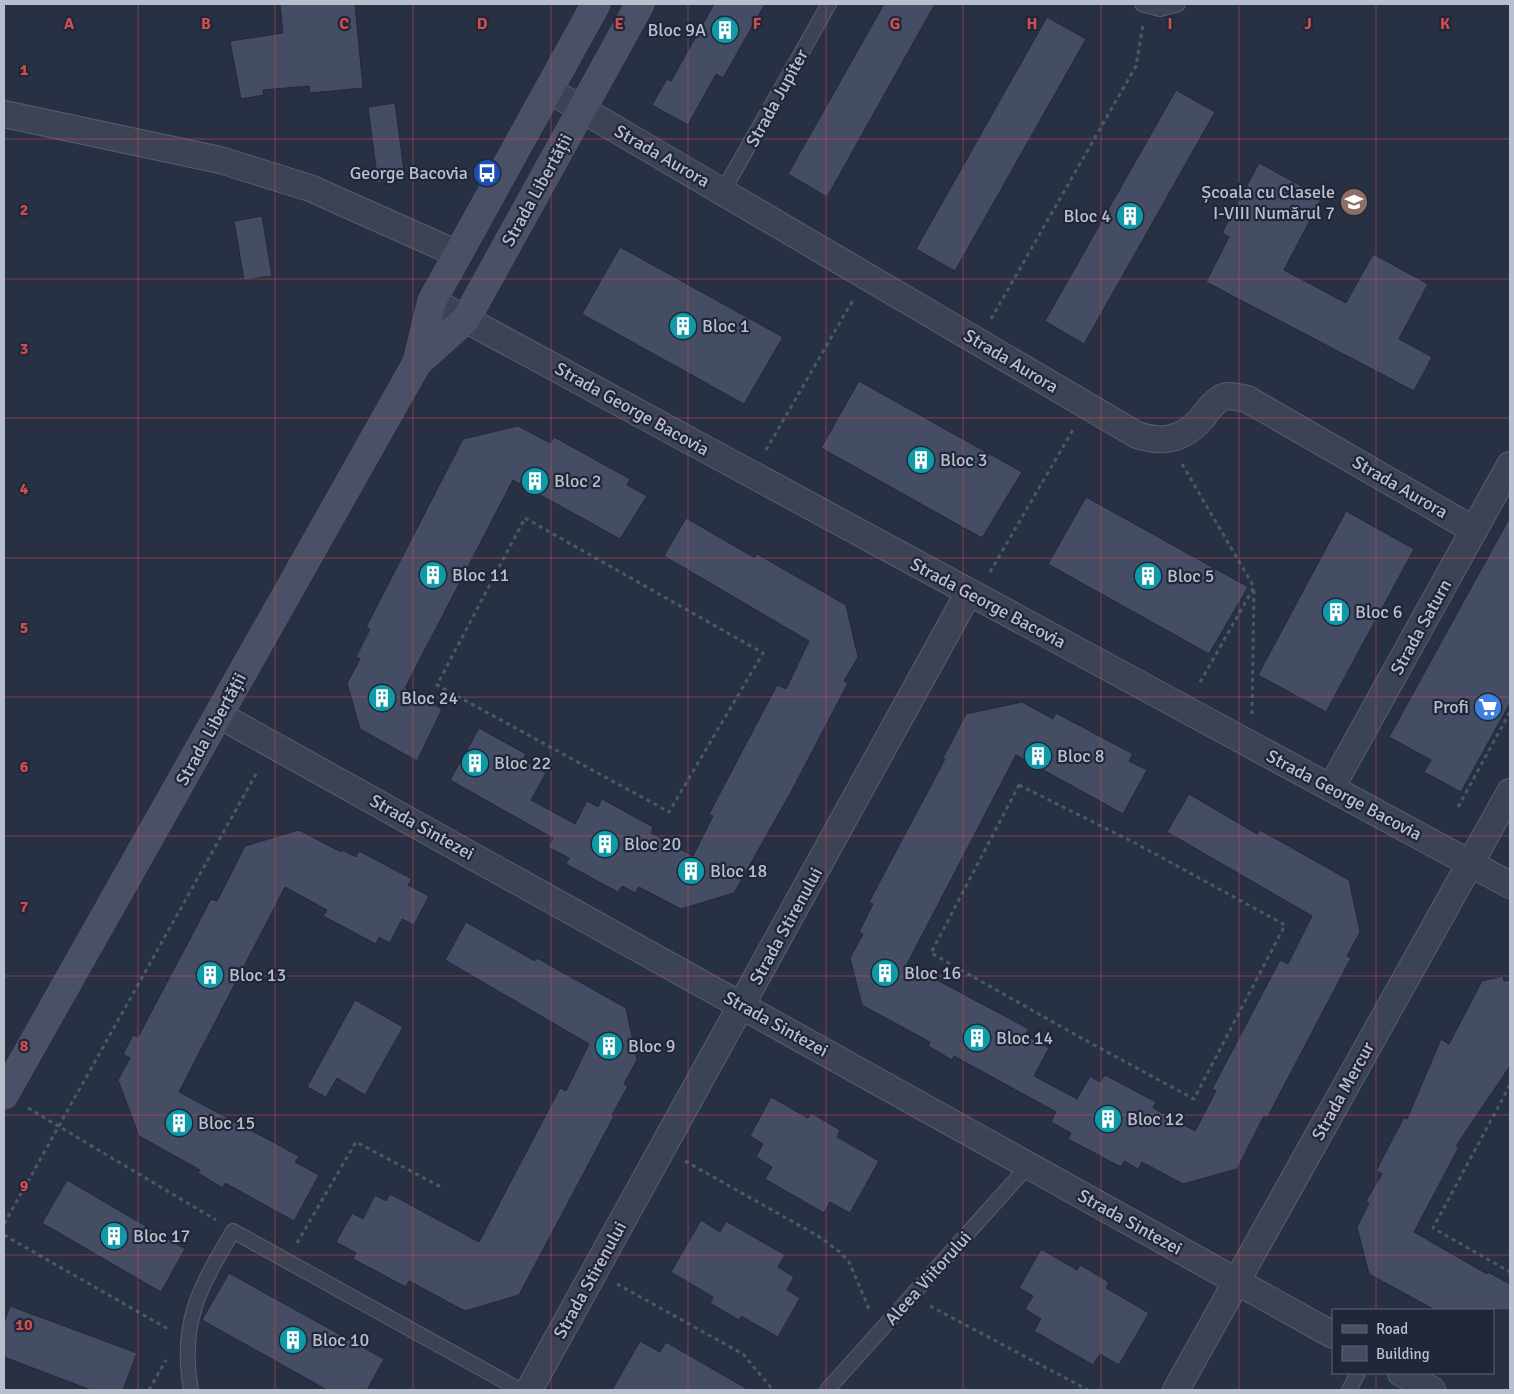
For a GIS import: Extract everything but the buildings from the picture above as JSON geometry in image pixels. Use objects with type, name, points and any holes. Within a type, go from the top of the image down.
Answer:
[{"type":"main road","name":"Strada Libertății","points":[[4,1095],[417,363],[432,301],[596,4]]},
{"type":"main road","name":"Strada Libertății","points":[[417,363],[466,319],[640,4]]},
{"type":"street","name":"Strada Aurora","points":[[549,90],[1137,435],[1153,440],[1168,440],[1193,429],[1213,404],[1222,397],[1233,395],[1247,399],[1474,530]]},
{"type":"street","points":[[4,114],[229,162],[310,188],[458,254]]},
{"type":"street","name":"Strada George Bacovia","points":[[432,301],[1510,885]]},
{"type":"street","name":"Strada Saturn","points":[[1331,788],[1510,465]]},
{"type":"street","name":"Strada Stirenului","points":[[529,1390],[972,594]]},
{"type":"street","name":"Strada Sintezei","points":[[219,715],[1332,1334]]},
{"type":"street","name":"Strada Mercur","points":[[1176,1390],[1510,792]]},
{"type":"street","points":[[1403,1374],[1432,1390]]},
{"type":"lane","name":"Strada Jupiter","points":[[723,191],[829,4]]},
{"type":"lane","points":[[1144,5],[1160,9],[1178,4]]},
{"type":"lane","name":"Aleea Viitorului","points":[[827,1390],[1029,1165]]},
{"type":"lane","points":[[190,1390],[187,1340],[195,1302],[202,1284],[233,1230],[520,1390]]},
{"type":"lane","points":[[1349,1390],[1357,1374]]},
{"type":"path","points":[[978,341],[1136,66],[1144,5]]},
{"type":"path","points":[[752,475],[867,276]]},
{"type":"path","points":[[972,594],[1087,406]]},
{"type":"path","points":[[1168,440],[1254,587],[1251,745]]},
{"type":"path","points":[[525,518],[621,572],[762,653],[669,812],[437,685],[525,518]]},
{"type":"path","points":[[1185,709],[1254,587]]},
{"type":"path","points":[[1458,807],[1510,712]]},
{"type":"path","points":[[4,1224],[256,774]]},
{"type":"path","points":[[1018,785],[1137,844],[1284,925],[1194,1099],[1082,1039],[931,953],[1018,785]]},
{"type":"path","points":[[1510,1085],[1433,1228],[1510,1272]]},
{"type":"path","points":[[4,1095],[233,1230]]},
{"type":"path","points":[[287,1261],[356,1142],[443,1188]]},
{"type":"path","points":[[663,1148],[818,1236],[840,1252],[849,1262],[879,1332]]},
{"type":"path","points":[[4,1235],[187,1340]]},
{"type":"path","points":[[595,1272],[743,1354],[774,1390]]},
{"type":"path","points":[[912,1296],[1088,1390]]},
{"type":"place","name":"Bloc 9A","points":[[725,30]]},
{"type":"place","name":"George Bacovia","points":[[487,173]]},
{"type":"place","name":"Școala cu Clasele I-VIII Numărul 7","points":[[1354,202]]},
{"type":"place","name":"Bloc 4","points":[[1130,216]]},
{"type":"place","name":"Bloc 1","points":[[683,326]]},
{"type":"place","name":"Bloc 3","points":[[921,460]]},
{"type":"place","name":"Bloc 2","points":[[535,481]]},
{"type":"place","name":"Bloc 11","points":[[433,575]]},
{"type":"place","name":"Bloc 5","points":[[1148,576]]},
{"type":"place","name":"Bloc 6","points":[[1336,612]]},
{"type":"place","name":"Bloc 24","points":[[382,698]]},
{"type":"place","name":"Profi","points":[[1488,707]]},
{"type":"place","name":"Bloc 8","points":[[1038,756]]},
{"type":"place","name":"Bloc 22","points":[[475,763]]},
{"type":"place","name":"Bloc 20","points":[[605,844]]},
{"type":"place","name":"Bloc 18","points":[[691,871]]},
{"type":"place","name":"Bloc 16","points":[[885,973]]},
{"type":"place","name":"Bloc 13","points":[[210,975]]},
{"type":"place","name":"Bloc 14","points":[[977,1038]]},
{"type":"place","name":"Bloc 9","points":[[609,1046]]},
{"type":"place","name":"Bloc 12","points":[[1108,1119]]},
{"type":"place","name":"Bloc 15","points":[[179,1123]]},
{"type":"place","name":"Bloc 17","points":[[114,1236]]},
{"type":"place","name":"Bloc 10","points":[[293,1340]]}]
